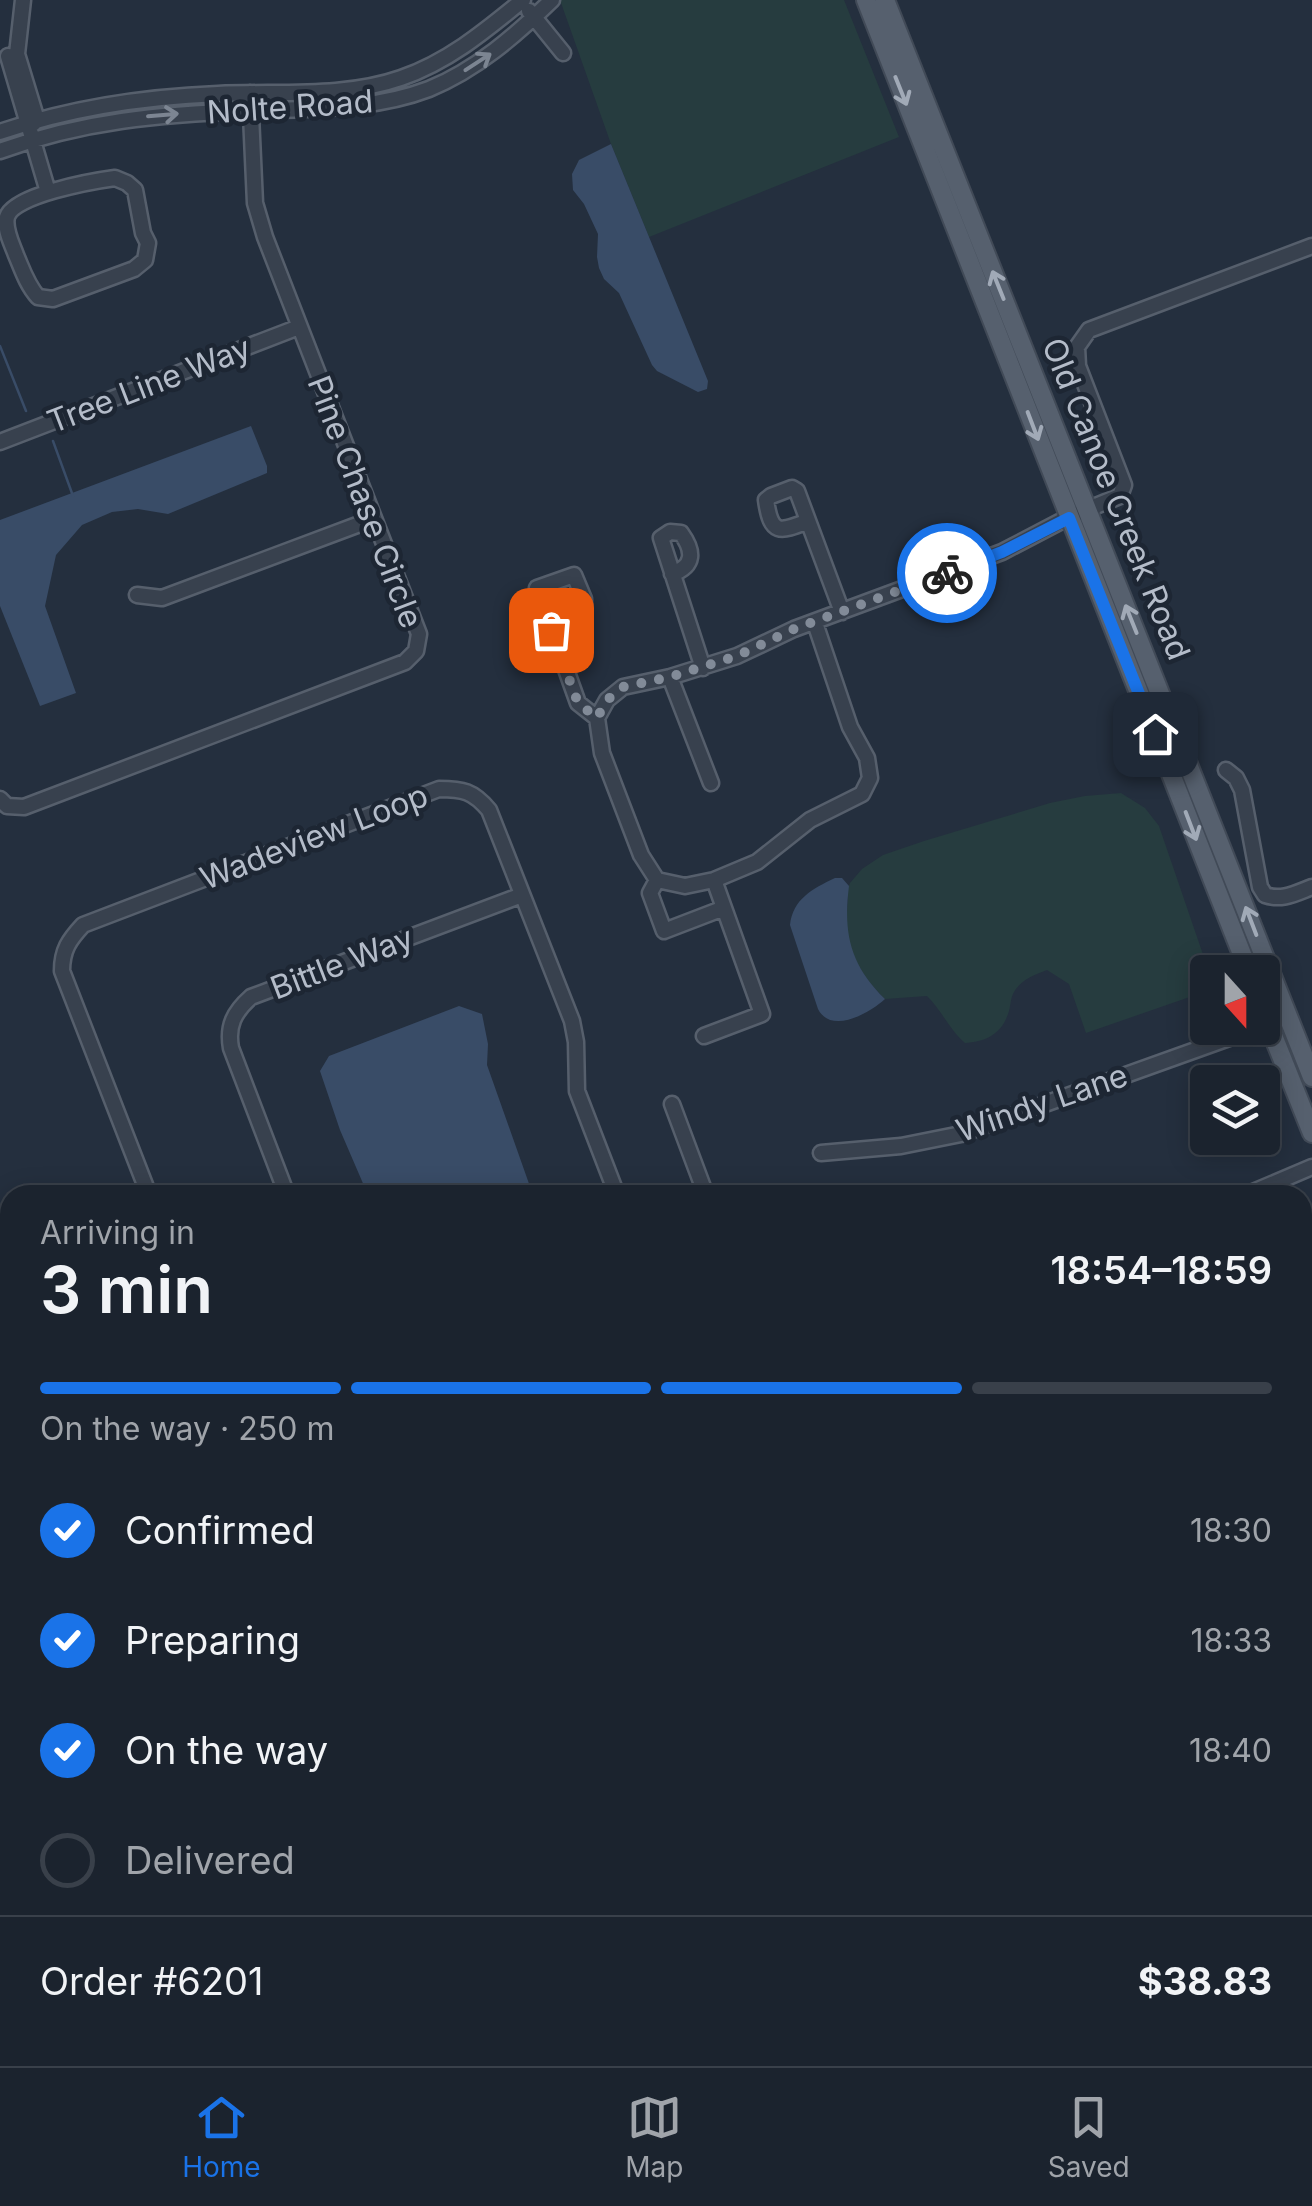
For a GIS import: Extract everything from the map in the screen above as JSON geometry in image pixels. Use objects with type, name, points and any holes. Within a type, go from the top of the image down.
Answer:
[{"type":"main road","name":"Old Canoe Creek Road","points":[[866,0],[1005,329],[1088,510],[1312,1077]]},
{"type":"main road","name":"Old Canoe Creek Road","points":[[886,0],[1069,518],[1242,955]]},
{"type":"main road","points":[[1273,1045],[1312,1134]]},
{"type":"street","points":[[24,0],[7,56],[52,191]]},
{"type":"street","name":"Nolte Road","points":[[0,132],[29,123],[51,134],[127,119],[363,105],[407,96],[480,63],[552,0]]},
{"type":"street","points":[[522,1],[563,53]]},
{"type":"street","name":"Nolte Road","points":[[29,123],[34,133],[40,128],[102,112],[112,104],[146,98],[375,86],[403,78],[468,45],[522,1]]},
{"type":"street","name":"Pine Chase Circle","points":[[0,799],[7,806],[24,808],[405,662],[416,652],[419,634],[299,328],[255,203],[250,93]]},
{"type":"street","points":[[0,143],[21,135],[29,123]]},
{"type":"street","name":"Nolte Road","points":[[0,151],[29,123]]},
{"type":"street","points":[[41,154],[51,134]]},
{"type":"street","points":[[115,178],[128,183],[135,190],[148,243],[145,260],[134,269],[67,294],[53,298],[38,296],[15,252],[6,220],[13,207],[52,191],[115,178]]},
{"type":"street","points":[[815,622],[850,727],[867,758],[870,778],[862,794],[810,820],[757,862],[714,880],[686,886],[657,880],[640,855],[602,753],[597,718],[607,700],[623,687],[737,656],[794,629],[1002,552],[1120,496],[1124,486],[1078,366],[1077,347],[1089,330],[1312,246]]},
{"type":"street","name":"Tree Line Way","points":[[0,442],[299,328]]},
{"type":"street","points":[[137,595],[162,598],[373,519]]},
{"type":"street","points":[[808,521],[842,612]]},
{"type":"street","points":[[672,574],[690,564],[692,556],[681,533],[670,532],[661,538],[672,574],[703,668]]},
{"type":"street","points":[[551,630],[578,703],[597,718]]},
{"type":"street","points":[[670,677],[710,783]]},
{"type":"street","points":[[1226,770],[1242,790],[1265,896],[1276,899],[1312,887]]},
{"type":"street","name":"Wadeview Loop","points":[[145,1185],[62,970],[62,954],[69,940],[83,925],[439,789],[460,789],[478,797],[489,810],[572,1021],[577,1091],[614,1185]]},
{"type":"street","points":[[657,880],[650,893],[664,931],[724,908]]},
{"type":"street","points":[[704,1036],[762,1014],[714,880]]},
{"type":"street","name":"Bittle Way","points":[[284,1185],[231,1048],[229,1034],[240,1006],[251,997],[522,895]]},
{"type":"street","name":"Windy Lane","points":[[1280,1018],[1288,1016]]},
{"type":"street","name":"Windy Lane","points":[[821,1153],[901,1146],[961,1134],[1199,1045]]},
{"type":"street","points":[[672,1104],[702,1185]]},
{"type":"street","points":[[1270,1185],[1312,1168]]},
{"type":"green space","points":[[560,0],[844,0],[899,137],[649,237]]},
{"type":"green space","points":[[1121,793],[1145,808],[1159,826],[1203,955],[1190,955],[1190,997],[1086,1033],[1069,984],[1047,970],[1017,988],[1005,1021],[996,1032],[965,1043],[927,996],[885,999],[865,976],[848,940],[848,889],[862,869],[883,855],[924,841],[1085,796]]},
{"type":"water","points":[[611,144],[708,381],[707,389],[698,392],[657,371],[619,293],[599,268],[598,234],[573,190],[572,174],[579,160]]},
{"type":"water","points":[[251,426],[267,473],[168,514],[138,509],[112,512],[82,525],[56,555],[45,606],[76,693],[40,706],[0,606],[0,520]]},
{"type":"water","points":[[835,878],[842,878],[849,886],[847,919],[857,961],[885,999],[861,1015],[841,1021],[824,1017],[818,1009],[790,925],[799,902]]},
{"type":"water","points":[[459,1006],[482,1014],[488,1044],[487,1065],[529,1185],[364,1185],[320,1071],[329,1056]]},
{"type":"waterway","points":[[0,346],[26,411]]},
{"type":"waterway","points":[[53,441],[73,496]]},
{"type":"way so far","points":[[551,630],[578,703],[597,718],[607,700],[623,687],[703,668],[794,629],[947,573]]},
{"type":"route","points":[[947,573],[1002,552],[1069,518],[1155,734]]}]
